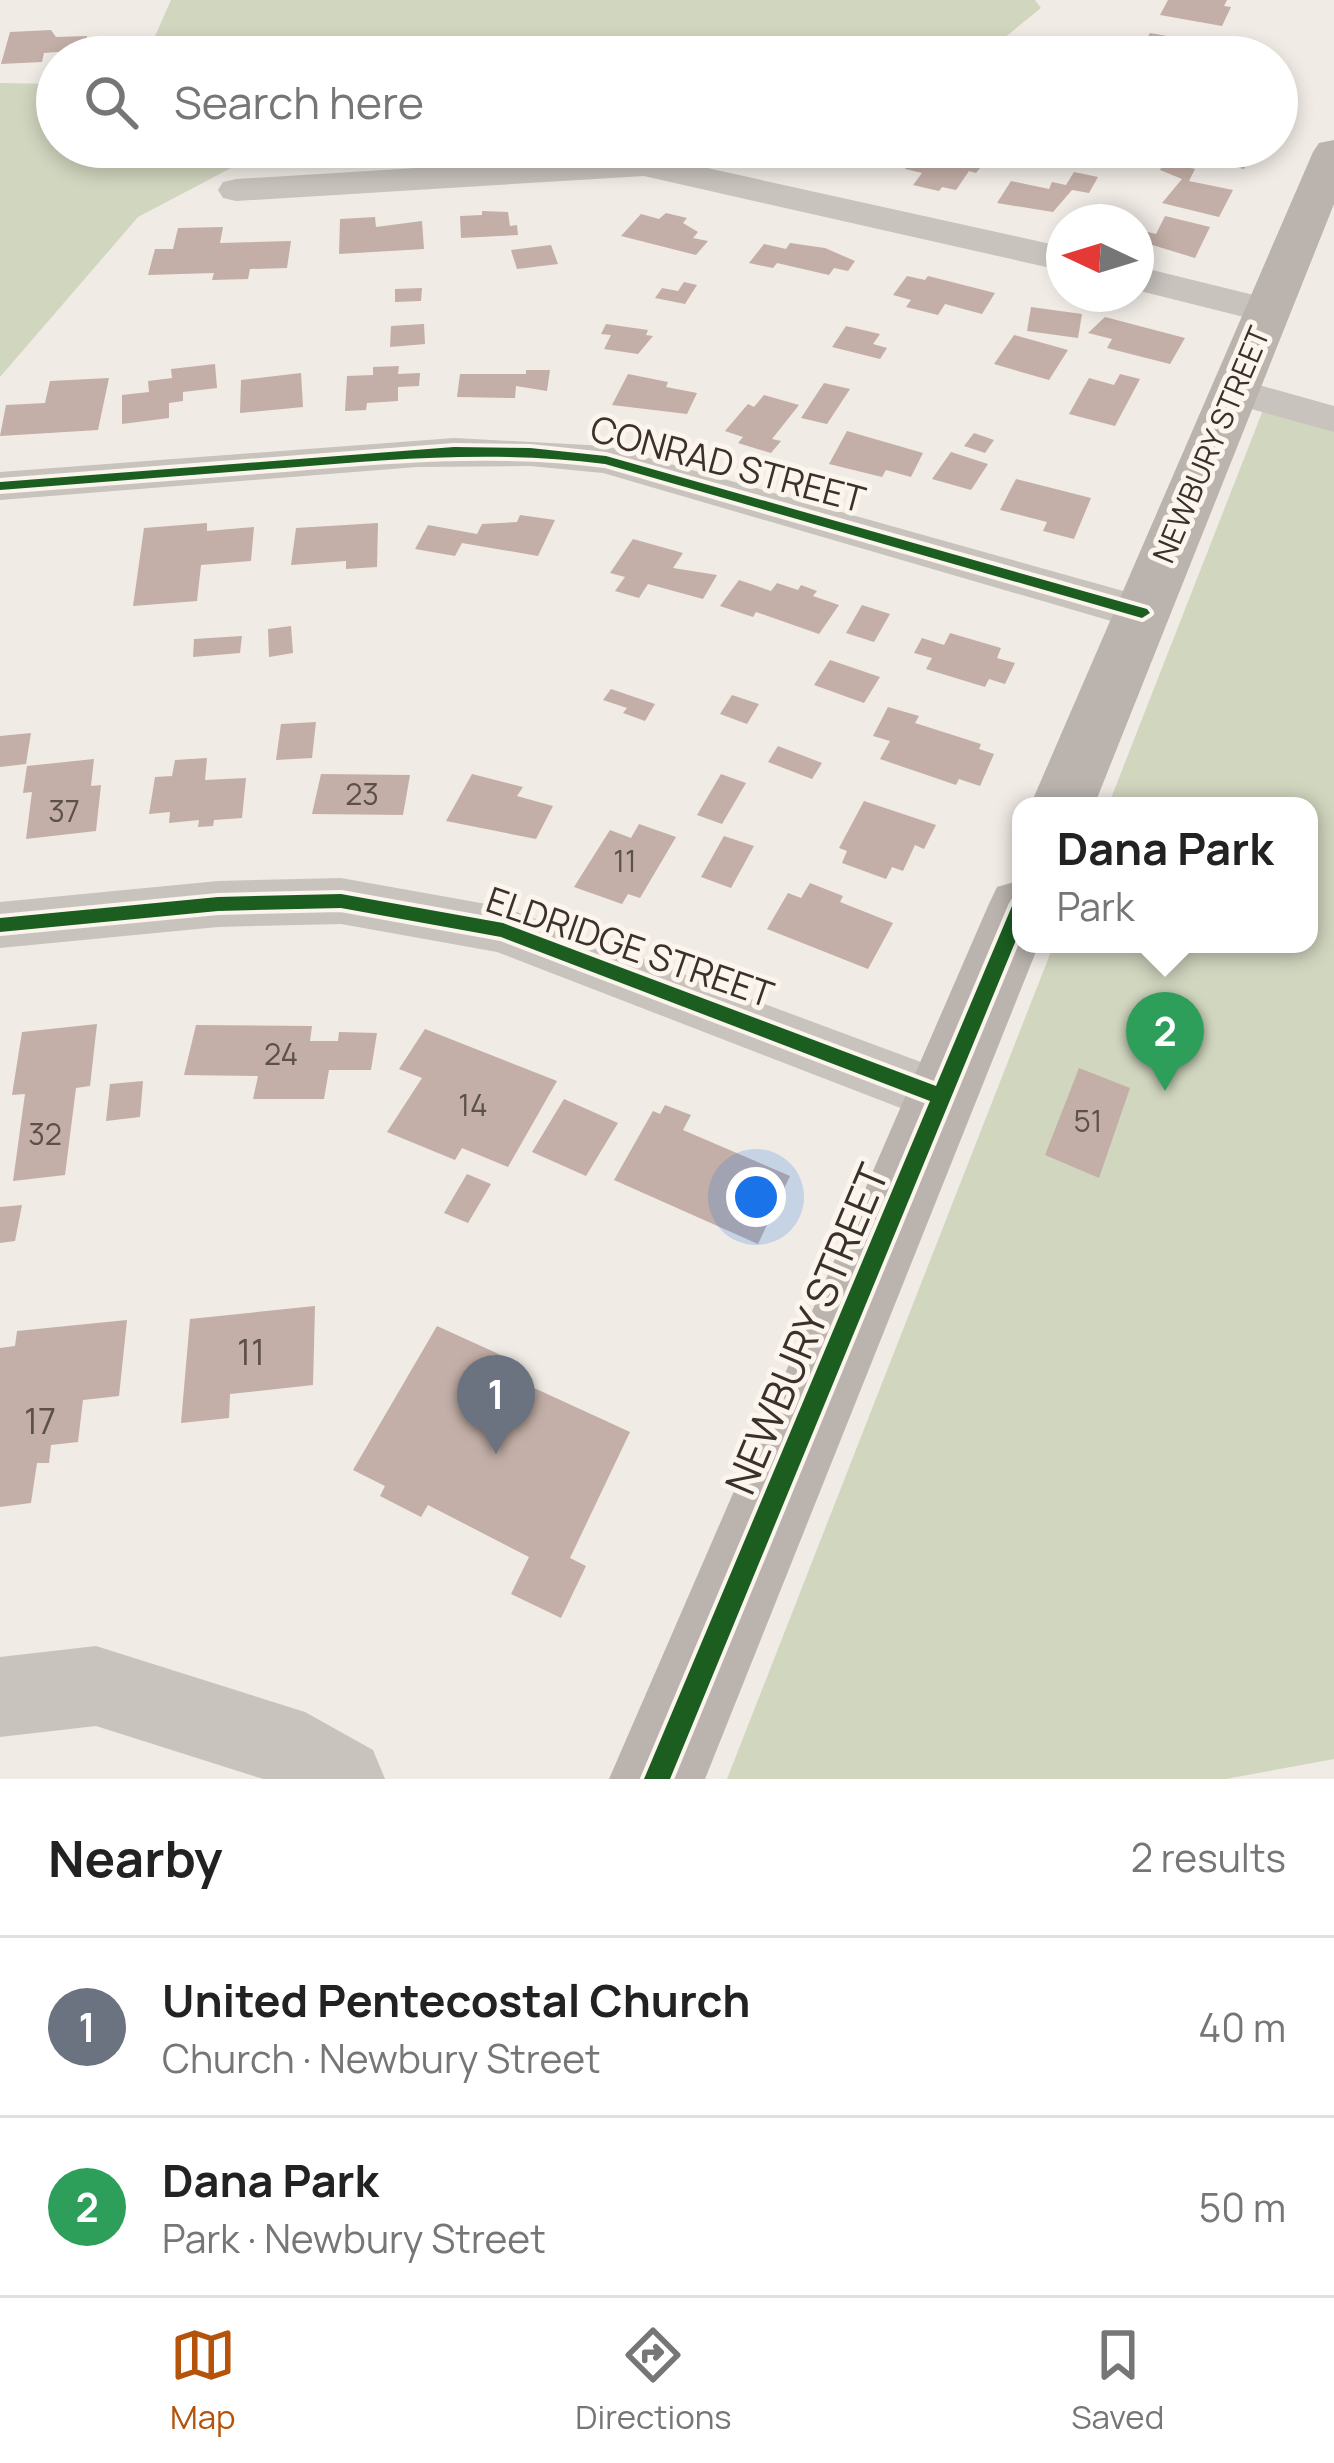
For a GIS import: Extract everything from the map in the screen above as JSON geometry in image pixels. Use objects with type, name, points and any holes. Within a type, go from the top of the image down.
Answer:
[{"type":"street","name":"NEWBURY STREET","points":[[1066,797],[1331,165]]},
{"type":"street","points":[[236,190],[595,168]]},
{"type":"street","points":[[657,168],[1046,255]]},
{"type":"street","points":[[1154,282],[1268,311]]},
{"type":"street","points":[[1234,392],[1334,419]]},
{"type":"street","name":"CONRAD STREET","points":[[0,486],[342,458],[498,449],[555,452],[606,460],[1142,613]]},
{"type":"street","name":"ELDRIDGE STREET","points":[[0,925],[218,904],[341,901],[502,930],[942,1096]]},
{"type":"street","name":"NEWBURY STREET","points":[[658,1779],[1012,928]]},
{"type":"street","points":[[0,1697],[96,1686],[276,1741],[344,1779]]},
{"type":"green space","points":[[171,0],[1035,0],[1041,8],[1006,36],[155,36]]},
{"type":"green space","points":[[0,83],[36,84],[36,168],[231,168],[138,217],[0,377]]},
{"type":"green space","points":[[1265,405],[1334,422],[1334,1759],[1226,1779],[727,1779],[1050,953],[1318,953],[1318,797],[1112,797]]},
{"type":"building","points":[[1168,0],[1227,0],[1224,6],[1231,7],[1222,26],[1160,15]]},
{"type":"building","points":[[51,30],[55,36],[36,36],[36,62],[1,64],[10,32]]},
{"type":"building","points":[[980,168],[976,173],[969,171],[956,190],[942,187],[939,191],[913,185],[922,173],[905,169]]},
{"type":"building","points":[[1195,169],[1189,181],[1233,190],[1219,217],[1162,203],[1182,179],[1160,170]]},
{"type":"building","points":[[1074,172],[1098,177],[1089,193],[1072,190],[1060,204],[1046,204],[1046,211],[997,203],[1011,181],[1049,189],[1052,182],[1066,185]]},
{"type":"building","points":[[482,211],[508,212],[510,226],[517,225],[518,235],[461,238],[460,216],[482,215]]},
{"type":"building","points":[[666,213],[687,218],[683,223],[698,232],[693,238],[708,241],[696,255],[621,236],[641,214],[659,219]]},
{"type":"building","points":[[1165,216],[1210,227],[1195,258],[1154,245]]},
{"type":"building","points":[[375,217],[376,227],[422,221],[424,249],[339,254],[340,219]]},
{"type":"building","points":[[223,227],[220,243],[291,241],[287,268],[250,269],[248,279],[212,280],[214,273],[148,275],[155,249],[173,249],[178,228]]},
{"type":"building","points":[[790,243],[825,248],[855,261],[848,271],[834,268],[829,275],[777,263],[773,268],[749,263],[764,244],[786,249]]},
{"type":"building","points":[[551,245],[558,264],[517,269],[511,250]]},
{"type":"building","points":[[907,276],[925,280],[928,276],[995,293],[982,314],[945,304],[938,315],[906,307],[911,300],[893,295]]},
{"type":"building","points":[[684,282],[697,285],[685,304],[655,298],[662,288],[678,291]]},
{"type":"building","points":[[422,288],[421,301],[395,302],[395,289]]},
{"type":"building","points":[[1031,307],[1082,314],[1078,338],[1027,331]]},
{"type":"building","points":[[1105,317],[1185,338],[1170,364],[1107,348],[1112,339],[1088,333]]},
{"type":"building","points":[[424,324],[425,344],[390,347],[391,326]]},
{"type":"building","points":[[606,324],[648,330],[646,335],[653,336],[638,354],[604,349],[611,335],[601,334]]},
{"type":"building","points":[[846,326],[880,334],[873,344],[887,348],[880,359],[832,347]]},
{"type":"building","points":[[1014,335],[1068,350],[1049,380],[994,364]]},
{"type":"building","points":[[215,364],[217,388],[183,392],[183,401],[169,403],[169,418],[122,424],[122,395],[149,392],[148,381],[172,378],[171,369]]},
{"type":"building","points":[[399,366],[398,374],[420,373],[419,386],[398,387],[398,401],[367,403],[366,410],[345,411],[347,376],[373,375],[373,367]]},
{"type":"building","points":[[526,370],[550,370],[547,391],[516,386],[515,398],[457,397],[460,374],[526,374]]},
{"type":"building","points":[[301,373],[303,407],[240,413],[241,380]]},
{"type":"building","points":[[628,374],[697,393],[687,414],[612,405]]},
{"type":"building","points":[[1120,374],[1140,379],[1115,426],[1069,414],[1089,378],[1114,385]]},
{"type":"building","points":[[109,378],[98,430],[0,436],[6,405],[45,403],[50,381]]},
{"type":"building","points":[[824,383],[850,389],[827,424],[801,418]]},
{"type":"building","points":[[764,395],[799,405],[772,439],[781,441],[771,453],[738,443],[743,437],[725,431],[748,404],[754,407]]},
{"type":"building","points":[[847,431],[923,453],[911,477],[886,470],[882,477],[829,464]]},
{"type":"building","points":[[974,433],[994,440],[985,453],[964,446]]},
{"type":"building","points":[[951,452],[988,464],[971,490],[932,479]]},
{"type":"building","points":[[1016,479],[1091,498],[1074,539],[1043,531],[1047,522],[1000,510]]},
{"type":"building","points":[[520,515],[555,520],[538,556],[462,543],[455,556],[415,549],[428,525],[477,534],[482,524],[517,522]]},
{"type":"building","points":[[207,523],[207,531],[254,527],[251,561],[201,565],[197,601],[133,606],[144,528]]},
{"type":"building","points":[[378,523],[377,567],[346,569],[346,561],[291,565],[296,528]]},
{"type":"building","points":[[633,539],[683,553],[673,568],[717,575],[703,599],[648,584],[639,598],[615,591],[625,577],[610,573]]},
{"type":"building","points":[[739,580],[771,591],[777,583],[798,590],[801,585],[817,591],[813,596],[839,605],[819,634],[756,612],[753,617],[720,606]]},
{"type":"building","points":[[862,605],[890,614],[874,642],[846,633]]},
{"type":"building","points":[[291,626],[293,653],[269,657],[268,629]]},
{"type":"building","points":[[950,633],[1001,648],[997,658],[1015,663],[1005,684],[989,679],[985,687],[926,669],[932,658],[914,653],[922,638],[944,645]]},
{"type":"building","points":[[242,636],[240,653],[193,657],[194,639]]},
{"type":"building","points":[[830,660],[880,677],[864,703],[814,685]]},
{"type":"building","points":[[611,689],[655,704],[645,721],[603,700]]},
{"type":"building","points":[[732,695],[759,704],[747,724],[720,714]]},
{"type":"building","points":[[888,707],[919,716],[915,723],[981,744],[979,749],[994,754],[980,786],[959,779],[956,785],[880,759],[890,741],[873,736]]},
{"type":"building","points":[[316,722],[312,758],[276,760],[281,724]]},
{"type":"building","points":[[31,733],[26,764],[0,767],[0,736]]},
{"type":"building","points":[[778,746],[822,763],[812,779],[768,762]]},
{"type":"building","points":[[207,758],[205,780],[246,778],[242,818],[214,820],[213,826],[198,827],[199,820],[169,823],[170,812],[149,814],[155,777],[172,776],[175,760]]},
{"type":"building","points":[[94,759],[91,786],[101,785],[96,831],[26,839],[32,792],[23,793],[27,766]]},
{"type":"building","points":[[321,774],[410,775],[403,815],[312,814]]},
{"type":"building","points":[[472,774],[523,787],[517,796],[553,806],[536,839],[446,821]]},
{"type":"building","points":[[721,774],[746,783],[722,824],[697,815]]},
{"type":"building","points":[[864,801],[936,825],[924,849],[915,845],[903,871],[892,867],[886,879],[842,863],[847,851],[839,848]]},
{"type":"building","points":[[639,824],[676,837],[640,898],[628,894],[622,904],[574,887],[610,830],[631,838]]},
{"type":"building","points":[[724,836],[754,846],[731,888],[701,877]]},
{"type":"building","points":[[810,883],[843,896],[840,902],[893,923],[868,969],[767,929],[788,893],[801,898]]},
{"type":"building","points":[[97,1024],[90,1086],[76,1088],[65,1175],[13,1181],[25,1094],[12,1095],[22,1032]]},
{"type":"building","points":[[196,1025],[312,1026],[310,1041],[338,1041],[339,1032],[377,1033],[371,1070],[329,1070],[324,1099],[253,1099],[258,1076],[184,1075]]},
{"type":"building","points":[[425,1029],[557,1081],[508,1167],[462,1148],[455,1160],[387,1132],[422,1078],[399,1069]]},
{"type":"building","points":[[1079,1068],[1130,1088],[1099,1178],[1045,1155]]},
{"type":"building","points":[[143,1081],[140,1117],[106,1121],[110,1084]]},
{"type":"building","points":[[564,1099],[618,1123],[586,1176],[532,1152]]},
{"type":"building","points":[[665,1105],[691,1115],[683,1130],[790,1176],[758,1244],[614,1180],[653,1111],[660,1114]]},
{"type":"building","points":[[467,1174],[491,1184],[468,1223],[444,1213]]},
{"type":"building","points":[[22,1205],[15,1241],[0,1243],[0,1207]]},
{"type":"building","points":[[315,1306],[313,1385],[230,1394],[229,1418],[181,1423],[190,1319]]},
{"type":"building","points":[[127,1320],[119,1396],[83,1400],[78,1442],[51,1445],[49,1463],[37,1463],[31,1503],[0,1507],[0,1348],[15,1346],[17,1331]]},
{"type":"building","points":[[437,1326],[503,1356],[495,1370],[630,1432],[570,1558],[586,1566],[561,1618],[511,1594],[529,1557],[428,1505],[421,1517],[380,1496],[385,1486],[353,1470]]},
{"type":"cycle path","points":[[0,486],[417,453],[568,455],[606,460],[1142,613]]},
{"type":"cycle path","points":[[0,925],[218,904],[341,901],[503,930],[942,1097]]},
{"type":"cycle path","points":[[657,1779],[1012,928]]},
{"type":"place","name":"Dana Park","points":[[1165,1091]]},
{"type":"place","name":"United Pentecostal Church","points":[[496,1454]]}]
